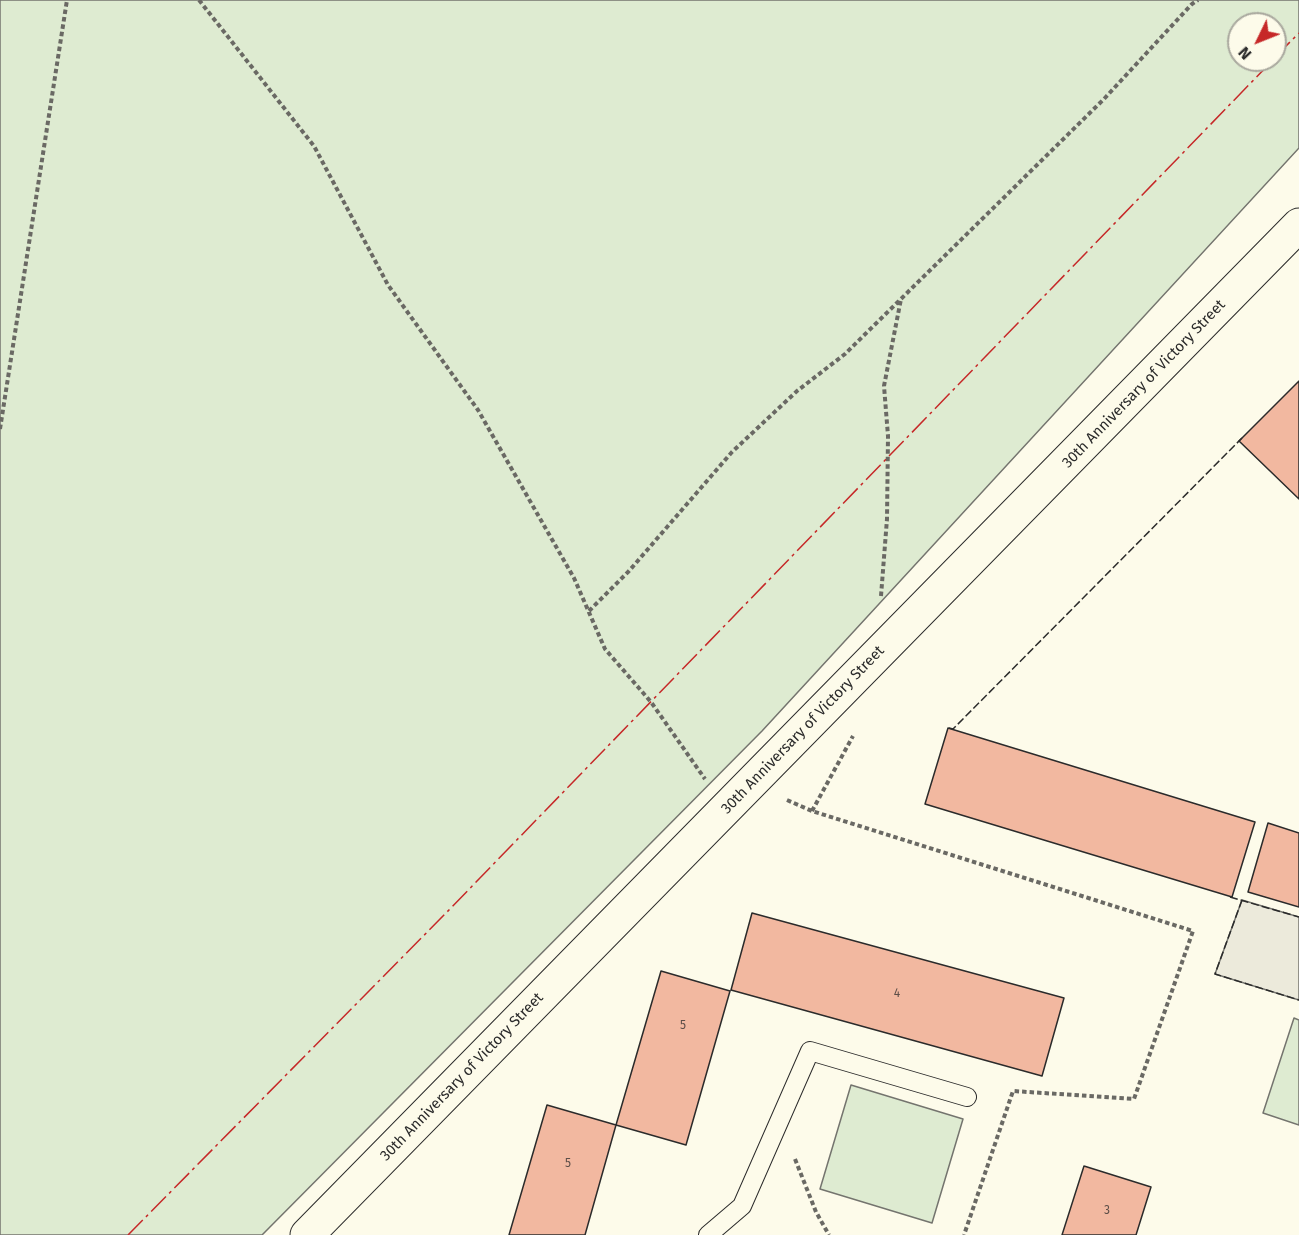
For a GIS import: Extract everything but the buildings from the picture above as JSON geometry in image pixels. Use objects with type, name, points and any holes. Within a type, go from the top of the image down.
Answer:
[{"type":"street","name":"30th Anniversary of Victory Street","points":[[307,1235],[1299,225]]},
{"type":"lane","points":[[708,1235],[742,1206],[810,1051],[967,1097]]},
{"type":"path","points":[[0,429],[67,0]]},
{"type":"path","points":[[199,0],[314,146],[388,285],[478,410],[574,578],[605,649],[651,702],[726,808]]},
{"type":"path","points":[[588,611],[629,571],[732,452],[797,391],[844,354],[1096,107],[1192,3],[1198,0]]},
{"type":"path","points":[[881,597],[887,519],[888,436],[884,386],[901,298]]},
{"type":"path","points":[[812,811],[854,735]]},
{"type":"path","points":[[750,784],[812,811],[1193,931],[1134,1099],[1013,1091],[964,1235]]},
{"type":"green space","points":[[0,0],[1299,0],[1299,148],[762,731],[262,1235],[0,1235]]},
{"type":"green space","points":[[1294,1018],[1299,1020],[1299,1125],[1263,1113]]},
{"type":"green space","points":[[851,1085],[963,1119],[932,1223],[820,1189]]},
{"type":"shaded area","points":[[1242,900],[1299,917],[1299,1000],[1215,974]]},
{"type":"fence","points":[[949,728],[953,729],[1242,438]]},
{"type":"fence","points":[[1230,897],[1299,917]]},
{"type":"fence","points":[[1242,900],[1215,974],[1299,1000]]},
{"type":"power","points":[[1287,45],[1299,33]]},
{"type":"power","points":[[128,1235],[447,912],[1261,72]]}]
